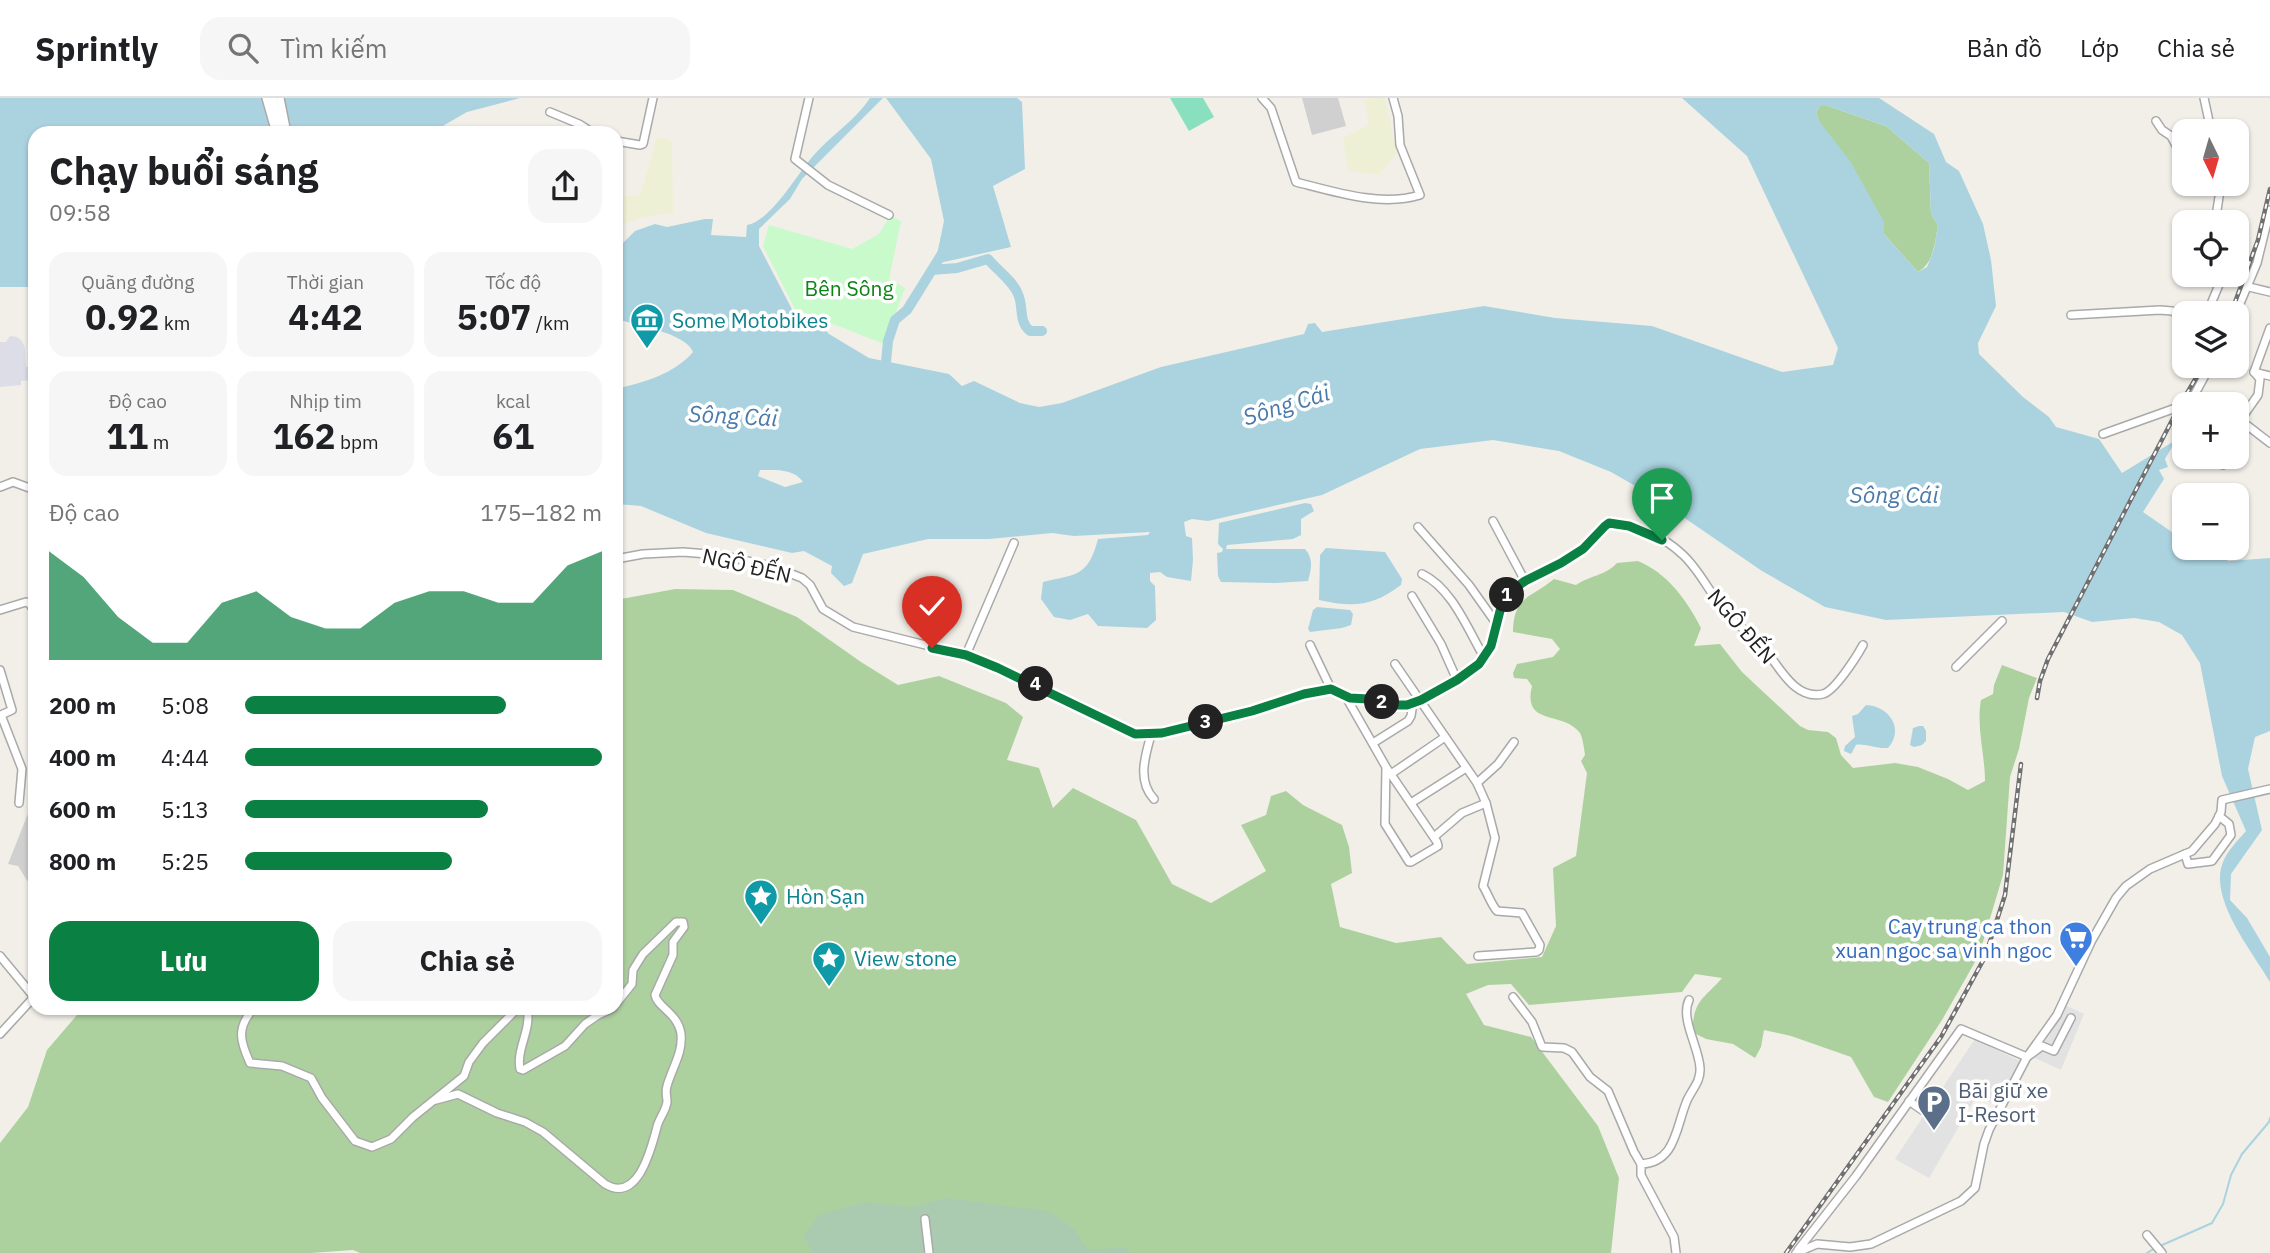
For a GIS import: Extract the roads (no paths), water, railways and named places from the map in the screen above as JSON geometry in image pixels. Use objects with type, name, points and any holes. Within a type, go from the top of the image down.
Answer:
[{"type":"street","points":[[266,98],[279,126]]},
{"type":"street","points":[[272,98],[280,126]]},
{"type":"street","points":[[280,98],[282,126]]},
{"type":"street","points":[[623,142],[643,144],[653,98]]},
{"type":"street","points":[[809,98],[795,158],[811,173],[841,193],[889,215]]},
{"type":"street","points":[[1262,98],[1271,108],[1296,182],[1344,194],[1392,201],[1420,195],[1400,145],[1398,116],[1393,98]]},
{"type":"street","points":[[2204,98],[2207,119]]},
{"type":"street","points":[[550,112],[582,126]]},
{"type":"street","points":[[2156,121],[2172,138]]},
{"type":"street","points":[[2242,301],[2249,287],[2270,210]]},
{"type":"street","points":[[2249,287],[2270,292]]},
{"type":"street","points":[[2071,315],[2172,311]]},
{"type":"street","points":[[2254,372],[2270,328]]},
{"type":"street","points":[[2254,372],[2270,376]]},
{"type":"street","points":[[2249,408],[2258,395],[2260,379],[2254,372]]},
{"type":"street","points":[[2103,434],[2172,410]]},
{"type":"street","points":[[2249,427],[2270,443]]},
{"type":"street","points":[[0,487],[13,482],[28,487]]},
{"type":"street","points":[[1493,520],[1525,581]]},
{"type":"street","name":"NGÔ ĐẾN","points":[[1417,702],[1457,680],[1484,657],[1491,646],[1504,599],[1525,581],[1583,549],[1609,523],[1646,531],[1685,556],[1725,611],[1763,647],[1794,686],[1802,691],[1818,694],[1828,692],[1863,645]]},
{"type":"street","points":[[1418,527],[1469,585],[1496,623]]},
{"type":"street","points":[[966,655],[1014,542]]},
{"type":"street","name":"NGÔ ĐẾN","points":[[623,558],[682,552],[720,555],[771,566],[802,578],[810,585],[823,609],[853,627],[966,655],[1037,685],[1126,731],[1151,735],[1331,689]]},
{"type":"street","points":[[1422,574],[1430,578],[1452,603],[1484,657]]},
{"type":"street","points":[[1412,596],[1441,644],[1457,680]]},
{"type":"street","points":[[0,610],[28,604]]},
{"type":"street","points":[[1956,667],[2002,621]]},
{"type":"street","points":[[1310,645],[1331,689],[1346,697],[1393,705],[1417,702]]},
{"type":"street","points":[[1395,664],[1417,702],[1477,783],[1486,803],[1495,838],[1483,886],[1497,911],[1522,913],[1536,935],[1539,950],[1478,956]]},
{"type":"street","points":[[0,670],[10,696],[12,710],[1,715],[22,769],[19,803]]},
{"type":"street","points":[[0,699],[10,696]]},
{"type":"street","points":[[1346,697],[1438,846],[1409,862],[1385,824],[1389,770]]},
{"type":"street","points":[[1374,743],[1408,721],[1417,702]]},
{"type":"street","points":[[1151,735],[1144,763],[1144,784],[1154,799]]},
{"type":"street","points":[[1389,770],[1445,737]]},
{"type":"street","points":[[1477,783],[1498,764],[1514,742]]},
{"type":"street","points":[[1411,803],[1466,768]]},
{"type":"street","points":[[1797,1252],[1817,1244],[1865,1246],[1966,1198],[1975,1188],[1983,1144],[1989,1130],[2027,1057],[2057,1015],[2091,940],[2120,892],[2150,869],[2192,851],[2202,842],[2219,816],[2222,800],[2267,790]]},
{"type":"street","points":[[1434,837],[1462,813],[1486,803]]},
{"type":"street","points":[[2185,854],[2188,864],[2212,861],[2231,835],[2229,824],[2219,816]]},
{"type":"street","points":[[436,1100],[458,1094],[497,1113],[525,1122],[543,1132],[604,1184],[615,1189],[625,1188],[637,1177],[651,1151],[667,1103],[666,1088],[678,1058],[681,1039],[679,1026],[672,1014],[656,1001],[655,995],[673,954],[673,942],[684,927],[683,922],[676,922],[646,949],[633,970],[632,985],[623,996]]},
{"type":"street","points":[[0,956],[28,988]]},
{"type":"street","points":[[1513,997],[1532,1021],[1542,1047],[1564,1048],[1572,1052],[1590,1077],[1608,1091],[1634,1152],[1642,1164],[1641,1175],[1674,1237],[1676,1253]]},
{"type":"street","points":[[1642,1164],[1656,1162],[1671,1147],[1686,1104],[1698,1082],[1700,1065],[1685,1016],[1689,1000]]},
{"type":"street","points":[[0,1034],[28,1004]]},
{"type":"street","points":[[249,1015],[240,1042],[250,1063],[282,1066],[311,1078],[321,1098],[359,1144],[372,1147],[387,1142],[412,1117],[464,1076],[468,1062],[511,1015]]},
{"type":"street","points":[[527,1015],[528,1027],[519,1061],[520,1069],[523,1070],[565,1046],[597,1015]]},
{"type":"street","points":[[2027,1057],[2042,1046],[2054,1051],[2071,1018]]},
{"type":"street","points":[[1797,1252],[1961,1029],[2027,1057]]},
{"type":"street","points":[[1909,1101],[1922,1110]]},
{"type":"street","points":[[925,1219],[929,1253]]},
{"type":"street","points":[[2147,1235],[2161,1252]]},
{"type":"water","points":[[0,98],[520,98],[467,112],[443,126],[28,126],[28,287],[0,287]]},
{"type":"water","name":"Sông Cái","points":[[870,98],[883,98],[802,179],[790,199],[759,229],[759,246],[794,313],[815,318],[829,334],[869,358],[949,374],[962,386],[974,381],[1020,403],[1039,407],[1062,403],[1161,367],[1304,334],[1308,324],[1315,323],[1322,332],[1484,306],[1555,318],[1652,326],[1782,372],[1833,365],[1838,348],[1747,156],[1682,98],[1879,98],[1934,134],[1946,162],[1959,171],[1983,224],[1991,260],[1996,306],[1978,343],[1979,354],[2023,397],[2049,417],[2056,427],[2099,439],[2122,473],[2172,442],[2165,459],[2168,467],[2159,470],[2164,479],[2143,512],[2172,533],[2172,560],[2229,561],[2270,558],[2270,731],[2255,737],[2248,769],[2262,830],[2231,874],[2230,900],[2247,918],[2270,957],[2270,982],[2234,924],[2221,892],[2223,862],[2230,849],[2246,831],[2222,776],[2200,663],[2182,635],[2159,622],[2134,618],[2092,622],[2064,612],[1886,620],[1825,607],[1762,571],[1651,495],[1611,472],[1559,451],[1493,440],[1420,449],[1322,495],[1208,521],[1192,519],[1184,522],[1186,536],[1192,538],[1191,581],[1167,577],[1160,572],[1150,573],[1150,581],[1155,586],[1156,620],[1147,628],[1098,626],[1088,614],[1070,620],[1054,617],[1041,599],[1043,582],[1080,571],[1090,560],[1098,539],[1148,535],[1150,532],[928,539],[863,554],[852,583],[844,586],[831,573],[832,566],[804,551],[792,553],[706,533],[641,506],[623,505],[623,387],[667,372],[693,352],[689,345],[671,335],[623,321],[623,243],[635,231],[655,224],[667,227],[705,219],[713,219],[711,235],[746,237],[747,225],[756,222],[774,206],[827,141],[850,121]],"holes":[[[1820,106],[1828,106],[1886,126],[1929,163],[1931,214],[1938,225],[1934,249],[1927,267],[1918,272],[1884,234],[1884,222],[1850,161],[1819,121],[1816,113]],[[760,470],[789,472],[803,482],[785,487],[758,476]]]},
{"type":"water","points":[[886,98],[1017,98],[1022,102],[1025,169],[993,186],[1011,247],[935,264],[944,221],[931,159]]},
{"type":"water","points":[[1305,503],[1311,504],[1314,511],[1301,519],[1301,535],[1293,539],[1227,545],[1226,549],[1305,549],[1311,561],[1308,581],[1221,582],[1218,576],[1217,553],[1223,549],[1218,544],[1219,523]]},
{"type":"water","points":[[1326,548],[1385,552],[1402,579],[1401,585],[1381,597],[1363,603],[1343,604],[1319,600],[1320,555]]},
{"type":"water","points":[[1317,607],[1350,610],[1353,614],[1351,625],[1310,632],[1308,629],[1313,610]]},
{"type":"water","points":[[1866,705],[1882,709],[1888,714],[1895,726],[1893,741],[1888,748],[1856,745],[1851,754],[1844,751],[1845,746],[1855,737],[1852,716],[1858,714]]},
{"type":"water","points":[[1923,726],[1926,731],[1926,741],[1914,747],[1910,745],[1913,728]]},
{"type":"waterway","points":[[885,373],[888,341],[895,320],[907,310],[943,252]]},
{"type":"waterway","points":[[932,270],[957,268],[988,259],[1016,289],[1026,327],[1030,331],[1042,331]]},
{"type":"waterway","points":[[2160,1246],[2212,1223],[2223,1204],[2231,1175],[2242,1154],[2270,1118]]},
{"type":"waterway","points":[[2147,1253],[2155,1248]]},
{"type":"railway","points":[[2235,301],[2258,240],[2270,189]]},
{"type":"railway","points":[[2037,698],[2048,659],[2196,378]]},
{"type":"railway","points":[[1786,1253],[1941,1037],[1985,957],[2005,895],[2021,764]]},
{"type":"place","name":"Some Motobikes","points":[[647,350]]},
{"type":"place","name":"Hòn Sạn","points":[[761,926]]},
{"type":"place","name":"Cay trung ca thon xuan ngoc sa vinh ngoc","points":[[2076,968]]},
{"type":"place","name":"View stone","points":[[829,988]]},
{"type":"place","name":"Bãi giữ xe I-Resort","points":[[1934,1132]]},
{"type":"park label","name":"Bên Sông","points":[[849,288]]}]
